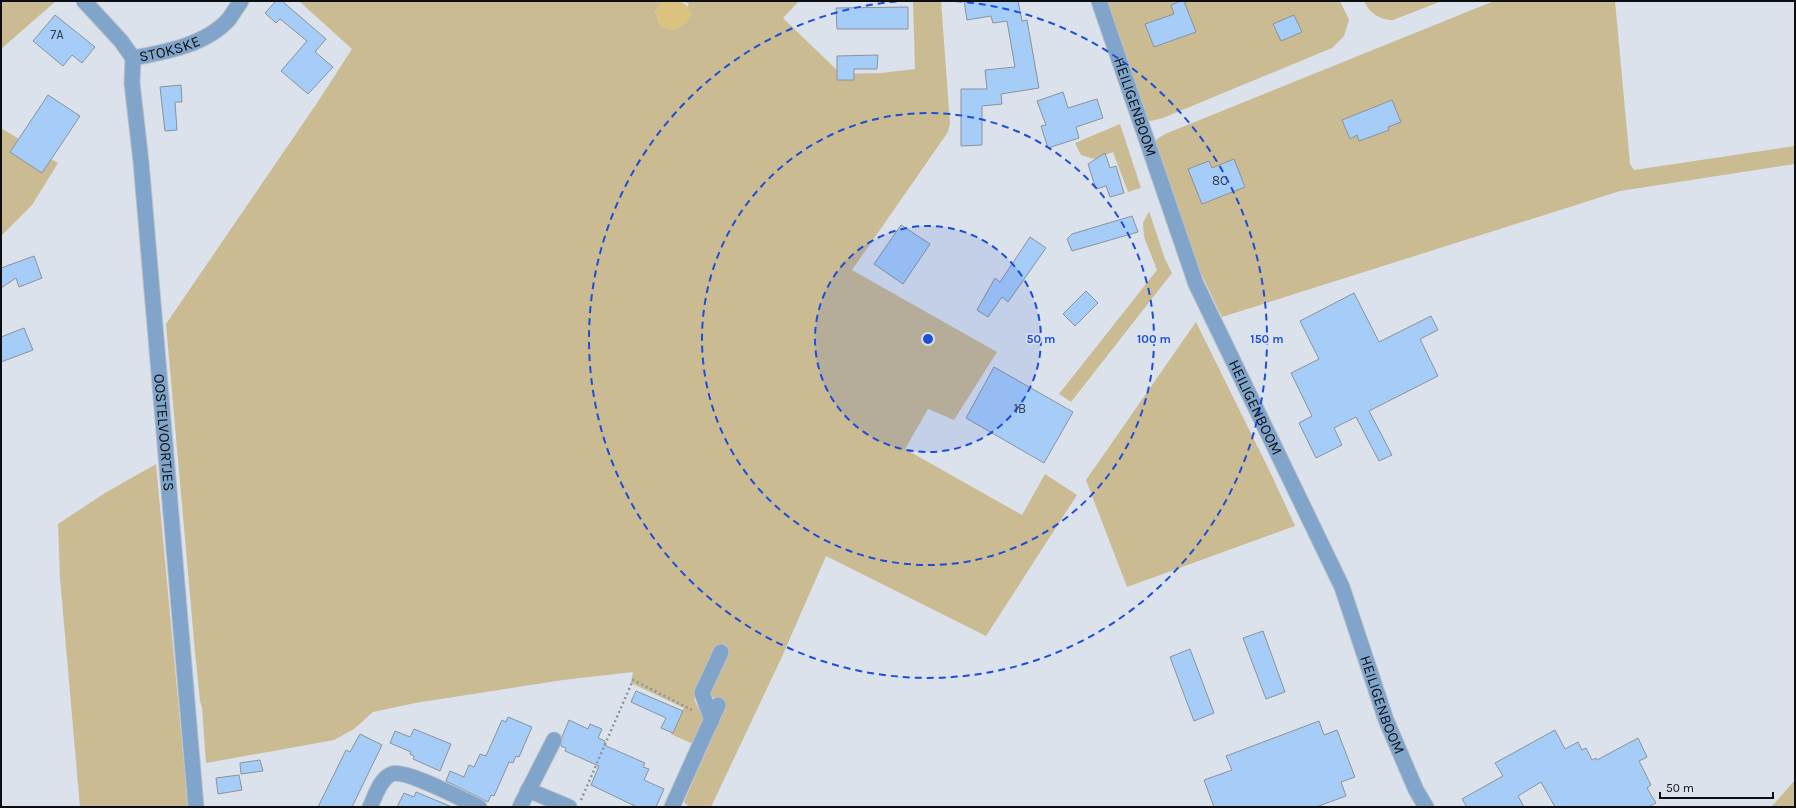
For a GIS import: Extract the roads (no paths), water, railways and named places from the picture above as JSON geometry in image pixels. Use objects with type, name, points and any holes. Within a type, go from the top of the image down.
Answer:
[{"type":"street","name":"STOKSKE","points":[[84,1],[121,41],[133,58],[181,46],[209,35],[228,20],[241,1]]},
{"type":"street","name":"HEILIGENBOOM","points":[[1099,1],[1196,284],[1342,587],[1386,720],[1416,790],[1426,807]]},
{"type":"street","name":"OOSTELVOORTJES","points":[[133,58],[132,83],[142,178],[196,807]]},
{"type":"street","points":[[712,720],[702,693],[721,652]]},
{"type":"street","points":[[672,807],[718,705]]},
{"type":"street","points":[[520,807],[554,740]]},
{"type":"street","points":[[370,807],[382,782],[392,774],[406,774],[479,807]]},
{"type":"street","points":[[528,790],[569,807]]}]
